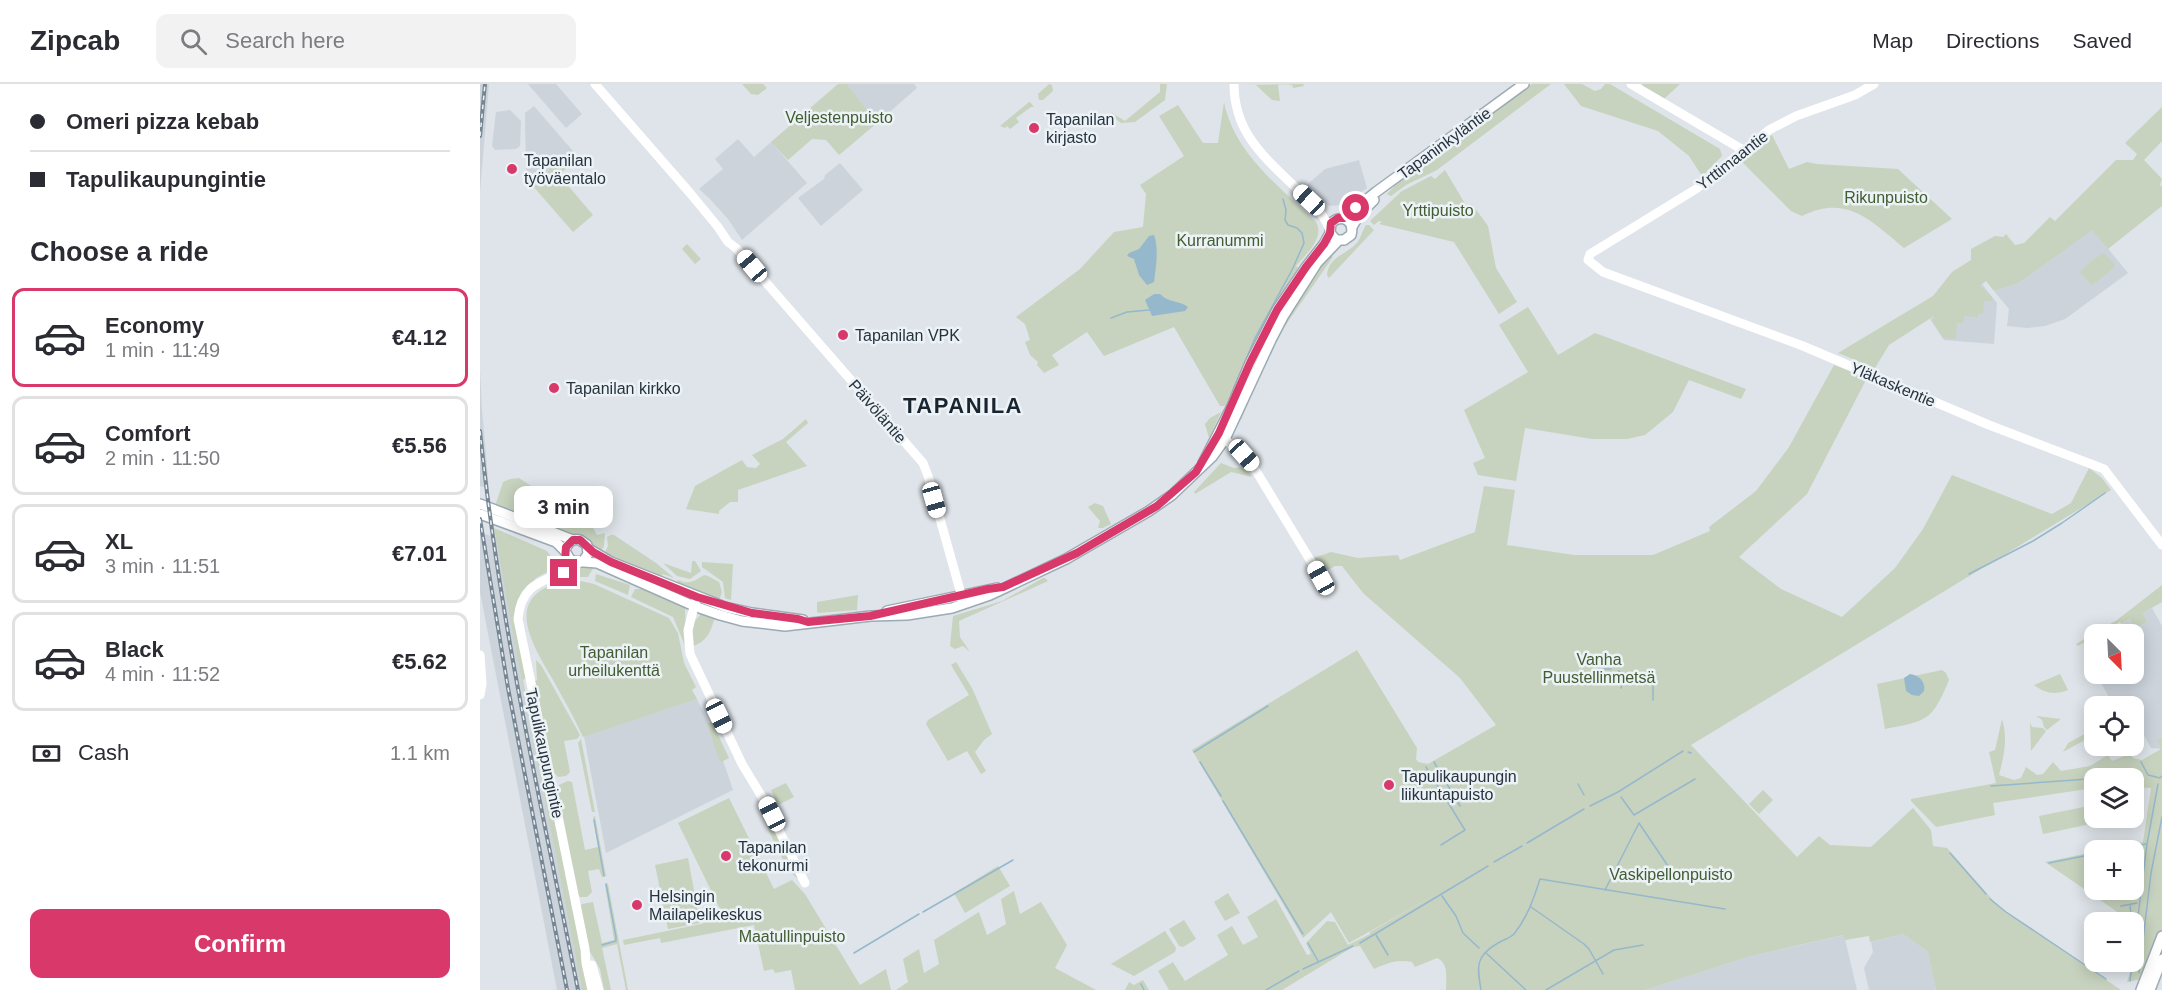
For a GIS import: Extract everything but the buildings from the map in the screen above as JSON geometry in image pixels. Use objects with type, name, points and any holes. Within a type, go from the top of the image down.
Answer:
[{"type":"main road","name":"Päivöläntie","points":[[596,84],[923,463],[963,600]]},
{"type":"main road","points":[[1234,84],[1236,109],[1248,138],[1319,209],[1338,241]]},
{"type":"main road","name":"Tapaninkyläntie","points":[[1341,218],[1524,84]]},
{"type":"main road","points":[[1631,84],[1743,150]]},
{"type":"main road","name":"Yrttimaantie","points":[[1593,265],[1588,258],[1590,254],[1696,189],[1764,133],[1787,120],[1847,98],[1874,84]]},
{"type":"main road","name":"Tapaninkyläntie","points":[[1352,227],[1359,215],[1392,181]]},
{"type":"main road","points":[[480,514],[556,542],[571,561],[597,563],[719,610],[808,622],[870,616],[963,600],[988,589],[1003,587],[1066,559],[1149,511],[1172,495],[1202,465],[1222,436],[1270,340],[1317,262],[1338,241],[1349,237],[1352,227],[1350,222],[1319,209]]},
{"type":"main road","points":[[1222,436],[1250,363],[1277,310],[1330,230],[1331,223],[1341,218]]},
{"type":"main road","name":"Yläkaskentie","points":[[1593,265],[1603,272],[1803,346],[1989,425],[2104,469],[2162,545]]},
{"type":"main road","points":[[1222,436],[1253,466],[1321,578]]},
{"type":"main road","points":[[480,504],[573,540],[584,542],[589,549],[611,562],[695,602]]},
{"type":"main road","points":[[566,554],[568,543],[573,540]]},
{"type":"main road","points":[[581,562],[589,549]]},
{"type":"main road","name":"Tapulikaupungintie","points":[[555,574],[566,554]]},
{"type":"main road","name":"Tapulikaupungintie","points":[[581,562],[567,572],[555,574],[540,581],[528,592],[521,604],[518,619],[585,949],[599,990]]},
{"type":"main road","points":[[695,602],[687,639],[692,660],[742,764],[765,802],[805,883]]},
{"type":"main road","points":[[480,655],[482,684],[480,695]]},
{"type":"main road","points":[[2140,990],[2162,936]]},
{"type":"main road","name":"Tapulikaupungintie","points":[[585,949],[592,990]]},
{"type":"main road","points":[[2150,990],[2162,959]]},
{"type":"shaded area","points":[[480,84],[489,84],[480,192]]},
{"type":"shaded area","points":[[528,84],[556,84],[582,114],[566,128]]},
{"type":"shaded area","points":[[847,84],[914,84],[917,88],[877,123]]},
{"type":"shaded area","points":[[534,106],[572,150],[532,185],[526,178],[525,113]]},
{"type":"shaded area","points":[[510,110],[521,121],[520,146],[516,149],[495,150],[492,146],[496,112]]},
{"type":"shaded area","points":[[738,139],[754,157],[771,142],[807,183],[742,240],[728,219],[699,189],[723,169],[715,159]]},
{"type":"shaded area","points":[[1359,160],[1367,188],[1344,205],[1329,206],[1308,187],[1308,184],[1325,169]]},
{"type":"shaded area","points":[[840,163],[863,190],[821,226],[798,198],[824,179],[825,175]]},
{"type":"shaded area","points":[[2092,229],[2128,273],[2065,319],[2045,326],[2027,328],[2007,326],[2009,309],[1994,291],[2019,283]]},
{"type":"shaded area","points":[[1982,284],[1997,303],[1994,344],[1944,340],[1930,319]]},
{"type":"shaded area","points":[[480,371],[482,410],[489,489],[480,486]]},
{"type":"shaded area","points":[[480,533],[497,537],[522,683],[582,990],[557,990],[480,592]]},
{"type":"shaded area","points":[[2152,608],[2162,626],[2162,749],[2151,748],[2144,735],[2144,696],[2108,696],[2102,684],[2144,684],[2143,624],[2147,622],[2143,613]]},
{"type":"shaded area","points":[[2130,619],[2135,624],[2122,624]]},
{"type":"shaded area","points":[[697,699],[713,731],[733,790],[606,853],[584,736]]},
{"type":"shaded area","points":[[1903,934],[1928,952],[1936,990],[1869,990],[1864,968],[1873,952],[1871,942]]},
{"type":"shaded area","points":[[1844,935],[1857,990],[1645,990],[1751,956]]},
{"type":"green space","points":[[742,84],[763,84],[767,88],[758,95],[751,94]]},
{"type":"green space","name":"Veljestenpuisto","points":[[838,84],[847,84],[877,123],[839,155],[826,140],[812,139],[788,160],[771,142]]},
{"type":"green space","points":[[1049,84],[1052,85],[1053,91],[1043,100],[1039,100],[1038,94]]},
{"type":"green space","points":[[1160,84],[1167,84],[1165,100],[1135,122],[1121,123],[1111,115],[1112,113],[1125,121],[1160,92]]},
{"type":"green space","points":[[1288,84],[1278,85],[1280,101],[1272,100],[1256,85],[1245,85]]},
{"type":"green space","points":[[1292,84],[1303,84],[1304,86],[1293,88]]},
{"type":"green space","points":[[1514,84],[1518,84],[1380,186],[1379,184]]},
{"type":"green space","points":[[1532,84],[1551,84],[1437,170],[1406,185],[1391,196],[1387,194],[1402,178]]},
{"type":"green space","points":[[1564,84],[1582,84],[1595,91],[1601,89],[1605,84],[1610,84],[1720,149],[1722,156],[1702,176],[1689,156],[1658,131],[1581,106]]},
{"type":"green space","points":[[1643,84],[1680,84],[1664,99],[1641,86]]},
{"type":"green space","points":[[1029,102],[1034,107],[1016,118],[1019,122],[1010,129],[1007,126],[1005,128],[1000,126]]},
{"type":"green space","name":"Kurranummi","points":[[1224,102],[1229,120],[1248,153],[1260,168],[1316,222],[1318,228],[1316,240],[1296,266],[1299,268],[1277,303],[1232,401],[1230,395],[1225,406],[1220,406],[1174,327],[1104,356],[1087,332],[1052,355],[1059,365],[1044,373],[1037,365],[1038,362],[1030,355],[1025,342],[1030,340],[1025,324],[1016,317],[1080,269],[1114,232],[1143,227],[1146,194],[1140,185],[1184,156],[1159,116],[1178,105],[1203,143],[1218,143]]},
{"type":"green space","points":[[2162,107],[2162,141],[2144,160],[2162,179],[2160,185],[2162,187],[2162,206],[2108,249],[2092,230],[2019,283],[1994,291],[1986,281],[1980,286],[1993,301],[1984,301],[1983,314],[1978,314],[1978,317],[1964,316],[1963,323],[1957,323],[1956,339],[1943,338],[1932,321],[1934,316],[1889,345],[1875,368],[1838,353],[1933,296],[1952,272],[1971,260],[1971,249],[1995,236],[2003,237],[2006,234],[2015,245],[2024,243],[2050,217],[2055,221],[2116,160],[2133,160],[2137,154],[2125,143]]},
{"type":"green space","name":"Rikunpuisto","points":[[1772,135],[1789,169],[1807,162],[1898,169],[1952,219],[1904,248],[1869,220],[1845,209],[1818,210],[1802,216],[1791,211],[1740,160]]},
{"type":"green space","points":[[572,150],[578,157],[559,175],[593,215],[573,232],[532,185]]},
{"type":"green space","name":"Yrttipuisto","points":[[1445,170],[1467,207],[1472,204],[1488,226],[1496,268],[1517,302],[1499,314],[1454,242],[1379,224],[1382,222],[1379,221],[1374,225],[1370,221],[1402,191],[1431,176],[1435,179]]},
{"type":"green space","points":[[1366,225],[1374,230],[1329,278],[1327,275],[1331,264],[1357,243]]},
{"type":"green space","points":[[687,244],[701,259],[695,264],[682,249]]},
{"type":"green space","points":[[1329,251],[1333,257],[1278,336],[1241,420],[1237,419],[1284,319]]},
{"type":"green space","points":[[2104,253],[2115,264],[2114,268],[2092,285],[2080,272]]},
{"type":"green space","points":[[1528,307],[1558,355],[1595,333],[1746,389],[1741,399],[1689,380],[1673,412],[1645,435],[1627,439],[1592,439],[1525,428],[1516,481],[1478,475],[1473,463],[1485,458],[1464,410],[1528,372],[1499,325]]},
{"type":"green space","points":[[1834,365],[1867,378],[1807,494],[1739,557],[1781,589],[1842,617],[1895,568],[1923,529],[1952,475],[2052,514],[2071,503],[2089,468],[2102,478],[2111,490],[1691,745],[1797,857],[1819,836],[1830,845],[1871,847],[1913,808],[1931,830],[1933,846],[1947,848],[1998,906],[2084,965],[2084,972],[2095,972],[2121,990],[1936,990],[1928,952],[1903,934],[1870,942],[1869,936],[1845,940],[1843,935],[1751,956],[1645,990],[1446,990],[1445,967],[1441,960],[1437,958],[1415,967],[1412,962],[1397,961],[1374,969],[1360,946],[1353,947],[1282,990],[1169,990],[1158,971],[1173,962],[1185,981],[1228,955],[1217,935],[1232,926],[1243,945],[1258,937],[1247,917],[1276,899],[1307,955],[1311,954],[1306,943],[1327,921],[1335,922],[1348,945],[1446,889],[1349,943],[1331,912],[1303,938],[1192,750],[1357,650],[1417,748],[1418,762],[1428,764],[1496,725],[1460,678],[1363,593],[1342,566],[1335,566],[1323,573],[1314,558],[1331,552],[1358,558],[1398,555],[1400,560],[1475,532],[1484,486],[1515,490],[1507,545],[1574,555],[1653,555],[1710,531],[1709,527],[1756,491],[1789,447]]},
{"type":"green space","points":[[1221,412],[1209,438],[1205,424]]},
{"type":"green space","points":[[806,419],[808,423],[786,442],[807,466],[738,490],[738,502],[730,502],[719,511],[719,514],[686,509],[695,486],[742,460],[747,467],[756,468],[760,464],[752,455],[783,439]]},
{"type":"green space","points":[[1221,463],[1234,468],[1245,467],[1252,477],[1231,472],[1195,494],[1194,492]]},
{"type":"green space","points":[[519,478],[592,526],[597,535],[605,533],[604,546],[600,553],[584,537],[556,531],[495,506],[503,482]]},
{"type":"green space","points":[[1095,503],[1103,506],[1111,524],[1098,528],[1100,521],[1088,507]]},
{"type":"green space","points":[[494,528],[547,551],[558,566],[536,578],[521,595],[526,678],[523,680],[530,716],[536,725],[589,990],[582,990]]},
{"type":"green space","points":[[611,535],[656,563],[674,578],[663,574],[661,577],[603,556],[608,546],[607,537]]},
{"type":"green space","points":[[692,561],[695,561],[701,571],[690,579],[677,576],[663,563],[691,573]]},
{"type":"green space","points":[[702,562],[733,564],[731,600],[725,598],[723,582],[702,567]]},
{"type":"green space","points":[[595,565],[588,577],[577,577],[571,573],[579,566]]},
{"type":"green space","points":[[596,574],[630,585],[628,595],[595,581]]},
{"type":"green space","points":[[704,575],[719,582],[722,592],[719,601],[676,584],[678,580],[692,582]]},
{"type":"green space","points":[[1043,578],[1048,581],[959,621],[960,637],[970,652],[963,646],[955,649],[950,646],[953,616],[1002,601]]},
{"type":"green space","name":"Tapanilan urheilukenttä","points":[[564,581],[594,584],[669,618],[678,633],[684,663],[696,687],[692,690],[697,699],[583,737],[537,651],[527,623],[527,609],[533,598],[545,588]]},
{"type":"green space","points":[[2162,585],[2162,602],[2143,613],[2147,622],[2132,624],[2130,619],[2121,624],[2120,622],[2110,624]]},
{"type":"green space","points":[[642,587],[685,606],[686,648],[673,617],[631,597],[635,589]]},
{"type":"green space","points":[[858,595],[857,610],[818,613],[817,611],[817,602]]},
{"type":"green space","points":[[701,614],[715,617],[708,635],[691,647],[694,622]]},
{"type":"green space","points":[[2084,639],[2084,643],[2078,646],[2076,644]]},
{"type":"green space","points":[[536,660],[580,735],[577,739],[564,741],[570,772],[566,776],[558,777],[553,771],[535,681],[537,680]]},
{"type":"green space","points":[[956,662],[972,688],[992,734],[975,752],[986,771],[981,774],[967,751],[948,761],[926,724],[928,720],[969,695],[951,665]]},
{"type":"green space","points":[[1942,670],[1949,680],[1938,704],[1932,711],[1919,721],[1885,729],[1877,684]]},
{"type":"green space","points":[[2060,674],[2068,690],[2051,693],[2034,685]]},
{"type":"green space","points":[[2036,716],[2061,719],[2047,730],[2042,720]]},
{"type":"green space","points":[[2002,719],[2005,740],[1999,775],[2014,780],[2021,778],[2026,767],[2037,775],[2043,774],[2053,762],[2061,771],[2090,766],[2106,756],[2112,761],[2124,756],[2142,760],[2161,749],[2157,740],[2162,738],[2162,930],[2142,979],[2127,982],[2130,972],[2144,972],[2144,912],[2118,912],[2100,900],[2144,900],[2143,840],[2151,788],[2144,788],[2144,768],[2084,768],[2084,789],[1993,803],[1995,815],[1936,827],[1911,801],[1911,799],[1996,783],[1989,752],[1995,750]]},
{"type":"green space","points":[[711,722],[729,758],[721,762],[707,724]]},
{"type":"green space","points":[[2030,723],[2032,727],[2043,728],[2046,731],[2031,751]]},
{"type":"green space","points":[[2084,734],[2084,740],[2063,752],[2068,743]]},
{"type":"green space","points":[[581,739],[595,812],[592,812],[578,743]]},
{"type":"green space","points":[[568,781],[572,782],[585,850],[598,847],[593,817],[595,816],[606,876],[602,877],[599,869],[588,871],[592,892],[587,897],[580,897],[577,894],[557,791],[559,785]]},
{"type":"green space","points":[[786,783],[794,797],[778,805],[771,790]]},
{"type":"green space","points":[[1763,790],[1773,800],[1759,814],[1749,804]]},
{"type":"green space","name":"Maatullinpuisto","points":[[729,798],[774,889],[792,880],[805,894],[860,985],[886,969],[891,990],[795,990],[791,970],[775,973],[773,969],[764,971],[754,925],[661,943],[660,938],[624,945],[623,940],[701,924],[723,915],[678,823]]},
{"type":"green space","points":[[763,806],[799,879],[788,868],[777,847],[759,808]]},
{"type":"green space","points":[[2084,807],[2084,825],[2043,834],[2039,816]]},
{"type":"green space","points":[[2084,854],[2084,889],[2045,862]]},
{"type":"green space","points":[[688,858],[700,923],[668,929],[655,865]]},
{"type":"green space","points":[[998,866],[1010,886],[965,913],[954,893]]},
{"type":"green space","points":[[607,883],[628,990],[626,990],[617,944],[602,948],[611,990],[604,990],[600,969],[589,950],[580,907],[582,904],[593,902],[602,943],[614,940],[605,885]]},
{"type":"green space","points":[[1014,891],[1020,914],[1041,902],[1067,945],[1055,968],[1096,990],[896,990],[908,982],[903,959],[919,949],[924,973],[939,964],[934,940],[979,912],[987,935],[1006,924],[1001,899]]},
{"type":"green space","points":[[1228,893],[1240,913],[1225,921],[1214,902]]},
{"type":"green space","points":[[1184,920],[1196,939],[1183,947],[1179,946],[1169,929]]},
{"type":"green space","points":[[1165,931],[1176,948],[1175,952],[1134,976],[1111,964]]},
{"type":"green space","points":[[1143,980],[1149,990],[1125,990],[1129,982],[1134,985]]},
{"type":"water","points":[[1154,235],[1157,252],[1154,282],[1147,285],[1139,275],[1134,259],[1127,256],[1139,249],[1149,236]]},
{"type":"water","points":[[1154,294],[1160,294],[1166,299],[1188,307],[1185,311],[1152,316],[1145,300]]},
{"type":"water","points":[[1910,674],[1919,677],[1923,682],[1924,691],[1919,696],[1906,691],[1904,678]]},
{"type":"waterway","points":[[1233,390],[1255,338],[1304,243],[1302,233],[1297,228],[1288,225],[1285,220],[1286,210],[1283,199]]},
{"type":"waterway","points":[[1111,318],[1127,312],[1149,310]]},
{"type":"waterway","points":[[1969,574],[2033,541],[2105,493]]},
{"type":"waterway","points":[[1597,669],[1611,669]]},
{"type":"waterway","points":[[1618,671],[1630,675]]},
{"type":"waterway","points":[[1621,688],[1624,677]]},
{"type":"waterway","points":[[1653,684],[1653,700]]},
{"type":"waterway","points":[[1194,752],[1268,706]]},
{"type":"waterway","points":[[1590,806],[1618,792],[1683,751]]},
{"type":"waterway","points":[[1200,762],[1221,796]]},
{"type":"waterway","points":[[1434,762],[1460,806]]},
{"type":"waterway","points":[[2141,762],[2148,775],[2160,778],[2162,776]]},
{"type":"waterway","points":[[1426,767],[1465,830],[1441,845]]},
{"type":"waterway","points":[[1621,797],[1634,815],[1695,779]]},
{"type":"waterway","points":[[1991,786],[2084,779]]},
{"type":"waterway","points":[[1578,784],[1584,795]]},
{"type":"waterway","points":[[2130,981],[2147,844],[2158,784]]},
{"type":"waterway","points":[[1223,801],[1303,934]]},
{"type":"waterway","points":[[1527,843],[1584,809]]},
{"type":"waterway","points":[[2139,973],[2151,873],[2162,817]]},
{"type":"waterway","points":[[594,820],[604,876]]},
{"type":"waterway","points":[[1605,890],[1639,823],[1674,875]]},
{"type":"waterway","points":[[1494,862],[1522,846]]},
{"type":"waterway","points":[[1950,853],[1986,894]]},
{"type":"waterway","points":[[2049,863],[2084,856]]},
{"type":"waterway","points":[[923,912],[1013,860]]},
{"type":"waterway","points":[[1360,943],[1488,866]]},
{"type":"waterway","points":[[1481,990],[1479,975],[1481,958],[1498,943],[1511,937],[1519,928],[1533,901],[1540,879],[1725,909]]},
{"type":"waterway","points":[[602,945],[616,941],[606,884]]},
{"type":"waterway","points":[[1442,896],[1456,916],[1463,933],[1479,948]]},
{"type":"waterway","points":[[1990,899],[2106,979]]},
{"type":"waterway","points":[[2121,906],[2137,903]]},
{"type":"waterway","points":[[2130,906],[2131,912]]},
{"type":"waterway","points":[[1531,907],[1584,944],[1603,974]]},
{"type":"waterway","points":[[854,953],[919,914]]},
{"type":"waterway","points":[[1376,935],[1388,955]]},
{"type":"waterway","points":[[1308,943],[1318,961]]},
{"type":"waterway","points":[[1546,990],[1614,950],[1643,945]]},
{"type":"waterway","points":[[1303,969],[1353,946]]},
{"type":"waterway","points":[[1486,953],[1526,990]]},
{"type":"waterway","points":[[1266,990],[1299,971]]},
{"type":"waterway","points":[[1141,984],[1144,990]]},
{"type":"railway","points":[[480,136],[485,84]]},
{"type":"railway","points":[[480,431],[488,502],[510,642],[578,990]]},
{"type":"railway","points":[[480,519],[508,688],[567,990]]},
{"type":"place","name":"Tapanilan kirjasto","points":[[1034,128]]},
{"type":"place","name":"Tapanilan työväentalo","points":[[512,169]]},
{"type":"place","name":"Tapanilan VPK","points":[[843,335]]},
{"type":"place","name":"Tapanilan kirkko","points":[[554,388]]},
{"type":"place","name":"Tapulikaupungin liikuntapuisto","points":[[1389,785]]},
{"type":"place","name":"Tapanilan tekonurmi","points":[[726,856]]},
{"type":"place","name":"Helsingin Mailapelikeskus","points":[[637,905]]},
{"type":"district","name":"TAPANILA","points":[[963,405]]},
{"type":"route","points":[[564,573],[555,574],[565,560],[568,543],[577,539],[584,542],[593,552],[611,562],[697,597],[725,607],[808,622],[870,616],[1003,587],[1054,565],[1157,506],[1172,495],[1202,465],[1277,310],[1324,244],[1333,220],[1344,218],[1356,208]]},
{"type":"park label","name":"Vanha Puustellinmetsä","points":[[1599,668]]},
{"type":"park label","name":"Vaskipellonpuisto","points":[[1671,874]]}]
